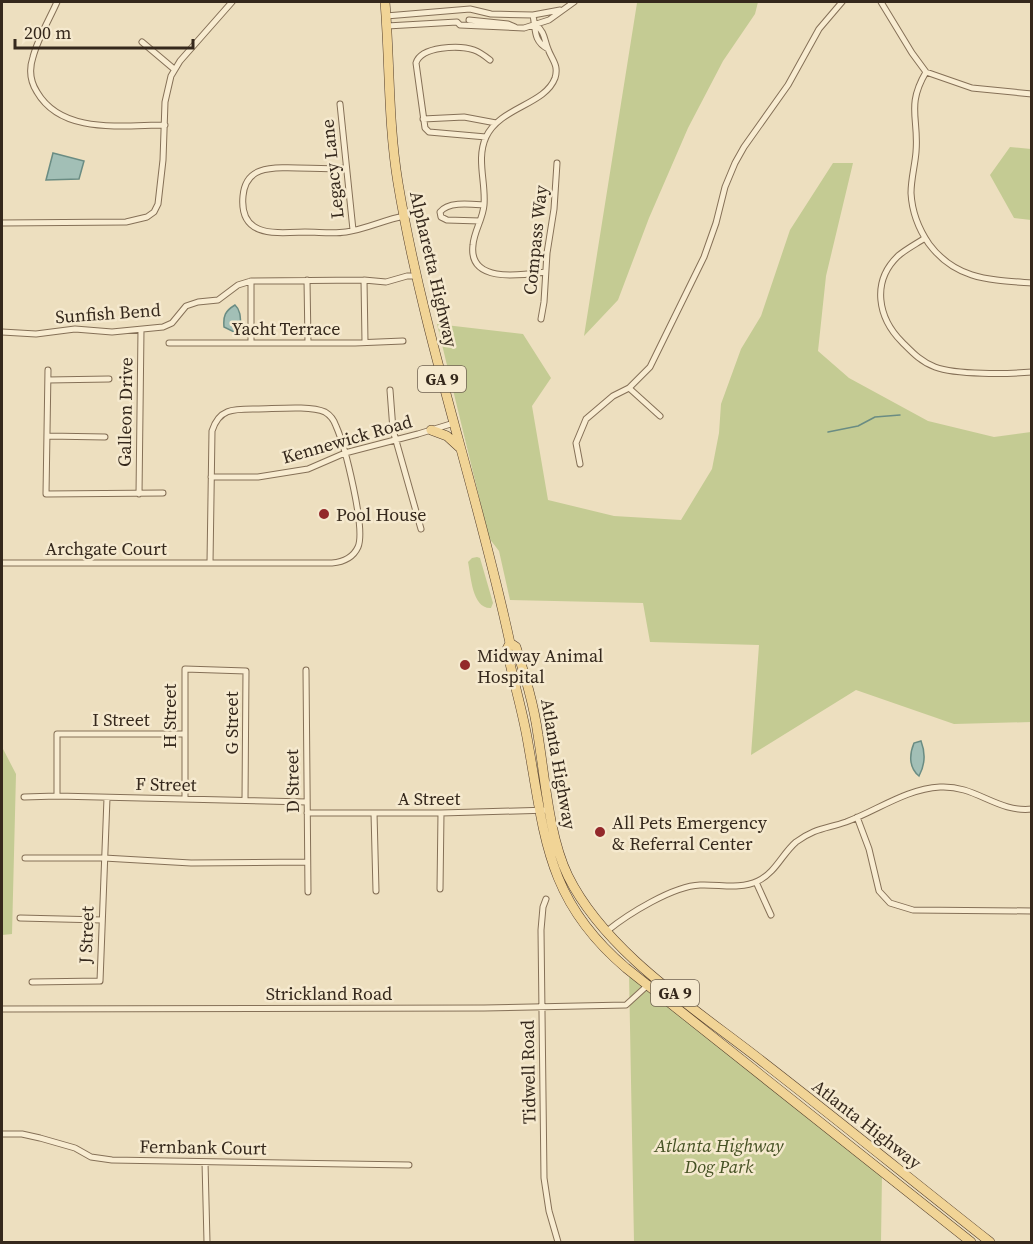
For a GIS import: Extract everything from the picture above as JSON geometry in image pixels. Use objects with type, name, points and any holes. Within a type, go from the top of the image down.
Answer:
[{"type":"main road","name":"Alpharetta Highway","points":[[385,2],[393,145],[404,216],[417,276],[510,643]]},
{"type":"main road","points":[[431,430],[436,434],[447,436],[461,449]]},
{"type":"main road","name":"Atlanta Highway","points":[[971,1242],[605,950],[580,920],[566,897],[552,865],[538,810],[526,733],[507,649],[510,643],[516,647],[531,699],[556,842],[567,874],[584,903],[616,942],[654,976],[990,1242]]},
{"type":"street","points":[[57,2],[32,58],[31,79],[44,102],[57,114],[74,121],[165,125]]},
{"type":"street","points":[[2,223],[126,222],[147,217],[154,212],[158,204],[166,93],[174,69],[232,2]]},
{"type":"street","points":[[387,26],[467,20],[508,28],[524,28],[536,26],[555,17],[574,2]]},
{"type":"street","points":[[580,464],[576,443],[586,419],[613,396],[629,388],[650,367],[711,240],[725,188],[735,163],[788,86],[819,29],[842,2]]},
{"type":"street","points":[[881,2],[926,72],[972,88],[1032,94]]},
{"type":"street","points":[[386,16],[470,9],[533,15],[562,10]]},
{"type":"street","points":[[484,12],[484,24]]},
{"type":"street","points":[[533,15],[536,37],[541,45],[548,49],[556,66],[552,84],[542,94],[508,113],[496,123],[486,137],[481,170],[484,205],[472,248],[476,262],[493,274],[503,276],[545,272]]},
{"type":"street","points":[[457,22],[460,25],[484,24]]},
{"type":"street","points":[[142,42],[174,69]]},
{"type":"street","points":[[486,137],[429,132],[424,129],[416,63],[422,53],[431,49],[462,48],[477,51],[490,60]]},
{"type":"street","points":[[926,72],[917,87],[914,101],[916,151],[911,189],[915,218],[925,238],[946,263],[962,272],[993,281],[1032,283]]},
{"type":"street","name":"Legacy Lane","points":[[340,104],[353,230]]},
{"type":"street","points":[[423,119],[464,117],[496,123]]},
{"type":"street","name":"Compass Way","points":[[541,319],[554,209],[556,163]]},
{"type":"street","points":[[346,168],[272,169],[253,175],[245,185],[243,208],[250,223],[259,230],[268,232],[343,232],[404,216]]},
{"type":"street","points":[[480,221],[447,220],[441,217],[440,212],[443,207],[451,205],[484,205]]},
{"type":"street","points":[[925,238],[892,262],[882,281],[881,309],[893,333],[922,362],[938,369],[1003,374],[1032,372]]},
{"type":"street","name":"Sunfish Bend","points":[[2,332],[32,334],[75,329],[112,332],[166,326],[186,306],[220,299],[238,285],[251,281],[364,280],[386,282],[407,276],[417,276]]},
{"type":"street","points":[[308,280],[308,343]]},
{"type":"street","points":[[364,280],[365,342]]},
{"type":"street","points":[[251,281],[251,343]]},
{"type":"street","name":"Galleon Drive","points":[[139,494],[141,330]]},
{"type":"street","name":"Yacht Terrace","points":[[169,343],[403,341]]},
{"type":"street","points":[[48,370],[46,494],[163,493]]},
{"type":"street","points":[[48,380],[109,380]]},
{"type":"street","points":[[629,388],[660,416]]},
{"type":"street","points":[[390,390],[395,440],[421,529]]},
{"type":"street","name":"Archgate Court","points":[[2,562],[336,563],[351,556],[358,547],[360,532],[353,484],[345,453],[336,424],[329,415],[312,409],[239,410],[222,413],[215,420],[212,431],[210,477],[210,562]]},
{"type":"street","name":"Kennewick Road","points":[[210,477],[258,477],[308,469],[345,453],[454,423]]},
{"type":"street","points":[[48,436],[105,437]]},
{"type":"street","name":"H Street","points":[[185,669],[185,799]]},
{"type":"street","name":"G Street","points":[[185,669],[246,671],[246,800]]},
{"type":"street","name":"D Street","points":[[306,670],[308,892]]},
{"type":"street","name":"I Street","points":[[57,796],[57,734],[184,734]]},
{"type":"street","points":[[607,931],[629,915],[680,889],[701,885],[734,886],[756,882],[772,872],[794,844],[811,831],[856,817],[902,796],[939,787],[968,790],[1008,808],[1032,809]]},
{"type":"street","name":"F Street","points":[[24,797],[307,802]]},
{"type":"street","points":[[104,858],[106,798]]},
{"type":"street","name":"A Street","points":[[307,813],[550,810]]},
{"type":"street","points":[[374,813],[376,891]]},
{"type":"street","points":[[440,889],[441,813]]},
{"type":"street","points":[[856,817],[869,849],[879,891],[890,903],[914,910],[1032,911]]},
{"type":"street","points":[[25,858],[104,858],[191,863],[307,862]]},
{"type":"street","name":"J Street","points":[[32,982],[100,981],[104,858]]},
{"type":"street","points":[[756,882],[771,915]]},
{"type":"street","name":"Tidwell Road","points":[[546,899],[542,919],[541,1007],[544,1063],[544,1178],[549,1211],[558,1242]]},
{"type":"street","points":[[20,918],[102,920]]},
{"type":"street","name":"Strickland Road","points":[[2,1009],[626,1005],[648,985],[654,976]]},
{"type":"street","name":"Fernbank Court","points":[[2,1134],[22,1134],[40,1138],[66,1145],[91,1157],[112,1160],[409,1165]]},
{"type":"street","points":[[205,1162],[207,1242]]},
{"type":"green space","points":[[758,2],[755,14],[723,61],[688,128],[649,218],[618,300],[584,336],[637,3]]},
{"type":"green space","points":[[1010,147],[1031,149],[1031,220],[1014,218],[990,175]]},
{"type":"green space","points":[[833,163],[853,163],[826,276],[818,351],[849,378],[928,421],[994,437],[1031,432],[1031,722],[954,724],[856,690],[751,755],[759,645],[650,642],[643,603],[510,600],[499,551],[489,538],[437,324],[523,334],[551,378],[532,406],[548,500],[614,516],[681,520],[712,469],[719,433],[721,404],[741,349],[761,316],[790,230]]},
{"type":"green space","points":[[477,557],[480,558],[493,603],[491,608],[480,603],[473,591],[468,562]]},
{"type":"green space","points":[[2,747],[16,774],[12,934],[2,935]]},
{"type":"green space","name":"Atlanta Highway Dog Park","points":[[629,973],[882,1174],[881,1242],[634,1242]]},
{"type":"water","points":[[53,153],[84,161],[79,179],[46,180]]},
{"type":"water","points":[[235,305],[240,313],[241,330],[234,332],[224,327],[224,320],[225,314]]},
{"type":"water","points":[[921,741],[924,759],[919,776],[913,769],[911,752],[914,743]]},
{"type":"waterway","points":[[828,432],[858,426],[875,417],[900,415]]},
{"type":"place","name":"Pool House","points":[[324,514]]},
{"type":"place","name":"Midway Animal Hospital","points":[[465,665]]},
{"type":"place","name":"All Pets Emergency & Referral Center","points":[[600,832]]}]
